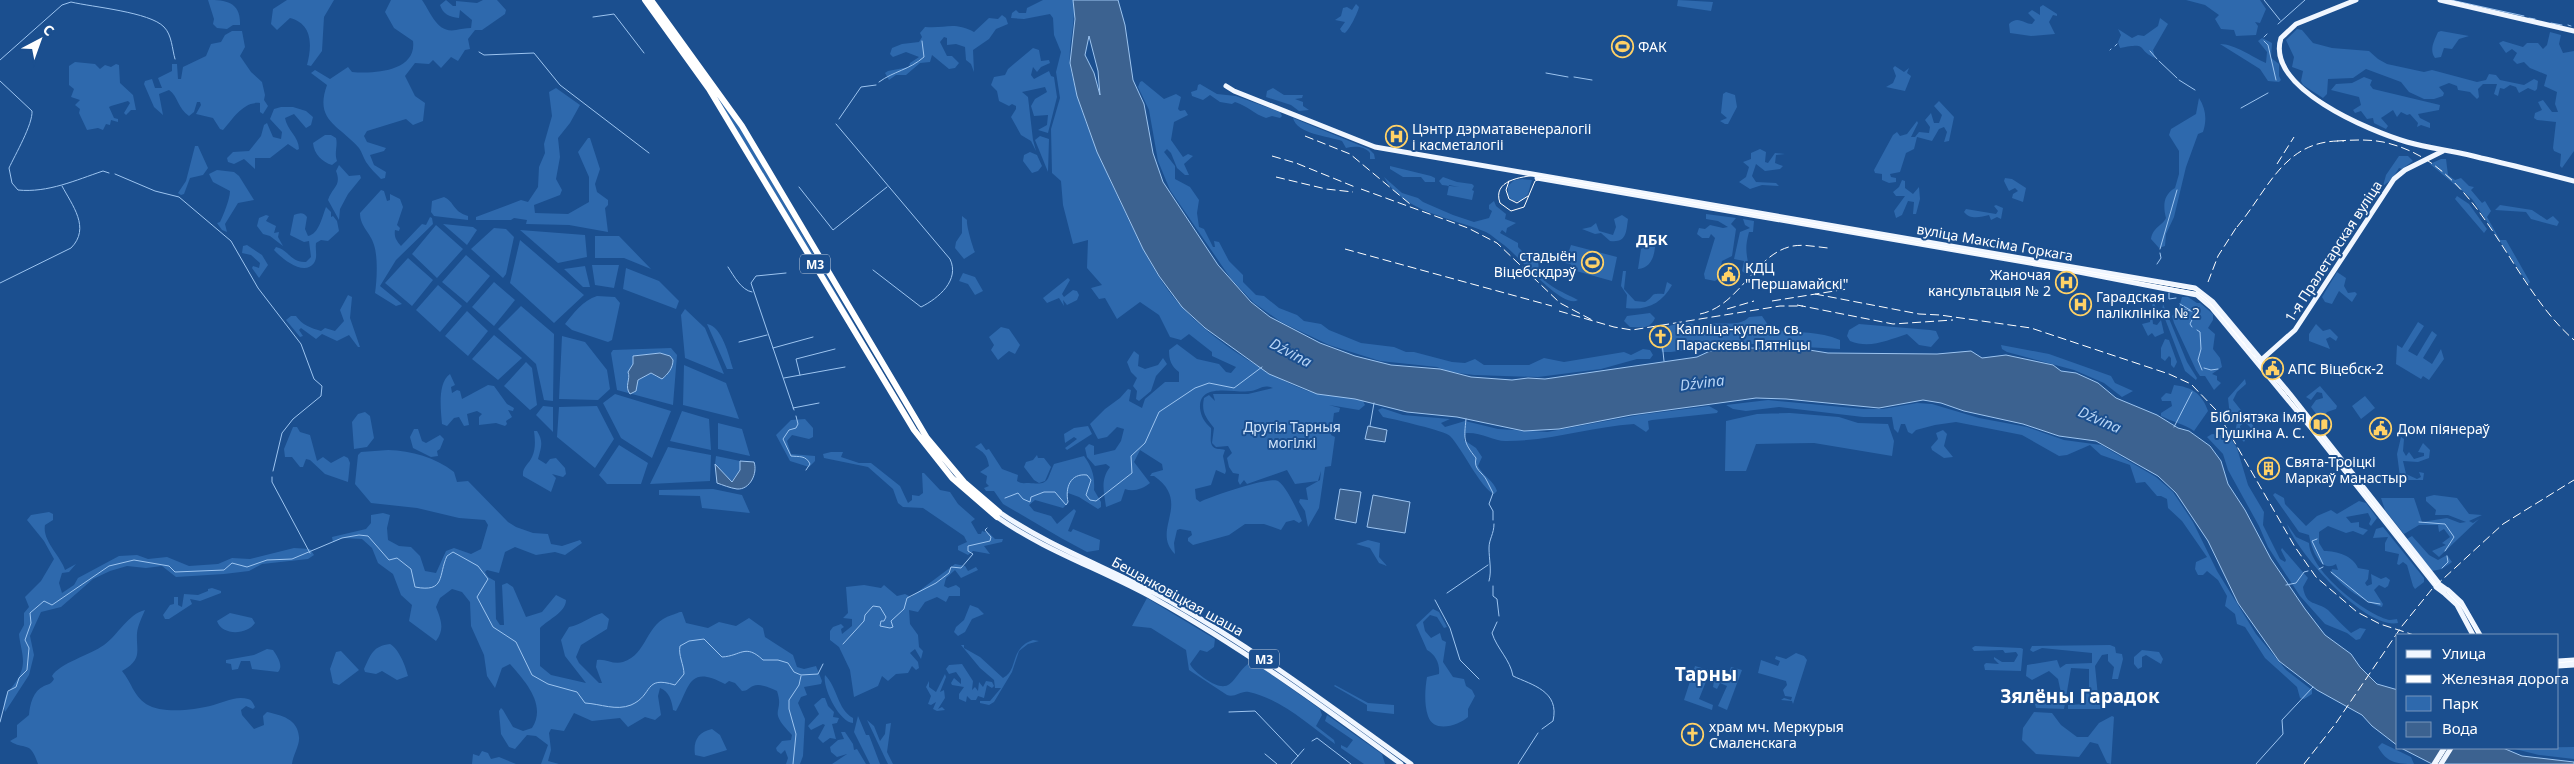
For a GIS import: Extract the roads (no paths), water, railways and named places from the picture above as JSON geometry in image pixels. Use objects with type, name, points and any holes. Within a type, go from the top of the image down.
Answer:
[{"type":"highway","name":"М3","points":[[645,0],[709,88],[914,430],[952,478],[998,514]]},
{"type":"highway","name":"М3","points":[[652,0],[742,126],[927,438],[964,482],[998,514]]},
{"type":"main road","points":[[2356,0],[2296,24],[2281,38],[2280,51],[2286,68],[2299,86],[2320,104],[2394,138],[2574,181]]},
{"type":"main road","points":[[2440,0],[2574,31]]},
{"type":"main road","name":"вуліца Максіма Горкага","points":[[1226,86],[1234,91],[1375,147],[1635,197],[2178,287],[2204,300],[2259,361],[2437,584],[2461,602],[2479,634]]},
{"type":"main road","points":[[2423,145],[2428,152],[2427,159]]},
{"type":"main road","name":"1-я Пралетарская вуліца","points":[[2259,361],[2295,330],[2390,184],[2405,170],[2443,151]]},
{"type":"main road","name":"Бешанковіцкая шаша","points":[[998,514],[1033,539],[1148,596],[1219,637],[1401,764]]},
{"type":"main road","name":"Бешанковіцкая шаша","points":[[998,514],[1157,594],[1225,633],[1411,764]]},
{"type":"main road","name":"вуліца Максіма Горкага","points":[[2446,592],[2460,609],[2472,634]]},
{"type":"main road","points":[[2559,661],[2574,660]]},
{"type":"main road","points":[[2559,666],[2574,665]]},
{"type":"main road","points":[[2434,764],[2443,749]]},
{"type":"main road","points":[[2441,764],[2449,749]]},
{"type":"water","name":"Dźvina","points":[[1073,0],[1118,0],[1125,25],[1133,80],[1144,104],[1153,153],[1163,182],[1218,265],[1251,302],[1270,317],[1320,343],[1355,356],[1391,365],[1440,369],[1471,377],[1512,380],[1528,378],[1545,379],[1697,357],[1710,351],[1751,348],[1803,349],[1828,353],[1937,354],[1971,351],[1982,358],[2006,355],[2053,365],[2061,371],[2076,373],[2098,383],[2116,398],[2157,415],[2178,428],[2189,431],[2210,446],[2221,461],[2228,484],[2245,510],[2271,559],[2305,609],[2325,635],[2351,654],[2360,667],[2377,684],[2396,689],[2396,744],[2372,726],[2362,715],[2317,690],[2279,661],[2238,603],[2208,541],[2176,493],[2158,476],[2096,441],[2059,436],[2023,424],[1923,400],[1879,408],[1756,398],[1631,415],[1559,429],[1524,431],[1457,417],[1407,412],[1355,399],[1317,394],[1269,374],[1205,328],[1182,307],[1159,276],[1143,249],[1097,152],[1077,96],[1070,63],[1075,19]],"holes":[[[1089,36],[1098,71],[1100,95],[1094,73],[1085,55]]]},
{"type":"water","points":[[660,353],[670,356],[673,360],[668,373],[662,379],[651,373],[638,380],[636,391],[630,394],[628,391],[628,372],[633,364],[633,356]]},
{"type":"water","points":[[1368,426],[1387,430],[1385,442],[1365,439]]},
{"type":"water","points":[[740,461],[754,462],[755,466],[754,476],[746,487],[737,489],[717,483],[715,464],[732,482],[740,470]]},
{"type":"water","points":[[1340,489],[1361,492],[1356,523],[1335,519]]},
{"type":"water","points":[[1373,495],[1410,502],[1405,533],[1367,527]]},
{"type":"water","points":[[2403,749],[2505,749],[2522,756],[2574,762],[2574,764],[2432,764]]},
{"type":"waterway","points":[[2264,0],[2280,20]]},
{"type":"waterway","points":[[2278,24],[2305,0]]},
{"type":"waterway","points":[[2451,0],[2524,16]]},
{"type":"waterway","points":[[0,60],[62,5],[71,2],[147,17],[157,22],[169,34],[175,59]]},
{"type":"waterway","points":[[593,17],[614,14],[644,53]]},
{"type":"waterway","points":[[2529,18],[2535,19]]},
{"type":"waterway","points":[[2551,23],[2562,25]]},
{"type":"waterway","points":[[2264,37],[2267,34]]},
{"type":"waterway","points":[[879,82],[913,65],[924,57],[922,41]]},
{"type":"waterway","points":[[2264,41],[2268,45],[2276,80]]},
{"type":"waterway","points":[[2150,51],[2157,59]]},
{"type":"waterway","points":[[479,52],[484,55],[534,53],[560,85],[649,153]]},
{"type":"waterway","points":[[2159,61],[2177,78]]},
{"type":"waterway","points":[[1546,73],[1568,77]]},
{"type":"waterway","points":[[1574,77],[1592,80]]},
{"type":"waterway","points":[[2179,80],[2195,90]]},
{"type":"waterway","points":[[0,81],[32,111],[27,131],[9,168],[12,183],[18,190],[51,188],[103,171],[109,173]]},
{"type":"waterway","points":[[839,119],[861,87],[876,85]]},
{"type":"waterway","points":[[2241,108],[2268,93]]},
{"type":"waterway","points":[[836,124],[950,259],[952,274],[946,288],[935,299],[921,307],[873,270]]},
{"type":"waterway","points":[[115,174],[155,191],[179,197],[231,241],[258,288],[301,344],[314,379],[322,386],[321,396],[293,419],[282,433],[273,471]]},
{"type":"waterway","points":[[0,283],[71,248],[77,240],[80,225],[78,217],[62,186]]},
{"type":"waterway","points":[[799,187],[833,230],[887,187]]},
{"type":"waterway","points":[[2160,249],[2177,190]]},
{"type":"waterway","points":[[2157,264],[2161,258],[2160,253]]},
{"type":"waterway","points":[[728,267],[741,286],[752,292]]},
{"type":"waterway","points":[[786,273],[756,276],[751,283],[794,410]]},
{"type":"waterway","points":[[2169,293],[2169,299],[2176,298]]},
{"type":"waterway","points":[[2180,304],[2190,310]]},
{"type":"waterway","points":[[2192,327],[2190,324],[2198,307]]},
{"type":"waterway","points":[[2177,308],[2196,312]]},
{"type":"waterway","points":[[2197,330],[2200,332],[2201,349],[2198,360],[2202,370]]},
{"type":"waterway","points":[[739,342],[767,335]]},
{"type":"waterway","points":[[773,348],[813,337]]},
{"type":"waterway","points":[[1662,342],[1664,361]]},
{"type":"waterway","points":[[1710,351],[1712,342]]},
{"type":"waterway","points":[[800,375],[796,359],[835,349]]},
{"type":"waterway","points":[[784,378],[845,367]]},
{"type":"waterway","points":[[1005,498],[1018,493],[1023,499],[1030,502],[1031,497],[1044,492],[1055,492],[1066,505],[1070,482],[1076,476],[1087,475],[1091,480],[1086,495],[1090,500],[1096,501],[1132,473],[1131,456],[1145,443],[1159,412],[1195,388],[1209,383],[1234,388],[1262,367]]},
{"type":"waterway","points":[[2204,368],[2218,369]]},
{"type":"waterway","points":[[2174,427],[2192,392]]},
{"type":"waterway","points":[[793,408],[819,403]]},
{"type":"waterway","points":[[1370,426],[1374,403]]},
{"type":"waterway","points":[[796,416],[798,424],[796,428],[789,430],[783,439],[791,456],[802,457],[808,461],[810,464],[806,470]]},
{"type":"waterway","points":[[1466,419],[1465,436],[1467,444],[1476,458],[1477,468],[1493,493],[1489,504],[1493,511],[1493,520]]},
{"type":"waterway","points":[[272,477],[272,482],[310,553]]},
{"type":"waterway","points":[[2419,522],[2445,524],[2454,537],[2445,551]]},
{"type":"waterway","points":[[1489,581],[1489,545],[1494,524]]},
{"type":"waterway","points":[[843,644],[864,621],[865,615],[873,606],[880,607],[886,617],[884,621],[881,621],[880,626],[893,627],[891,621],[904,609],[907,598],[936,583],[949,573],[951,567],[961,568],[973,554],[968,551],[968,546],[990,541],[991,537],[985,530],[987,528]]},
{"type":"waterway","points":[[0,722],[8,691],[16,687],[19,678],[27,670],[29,648],[25,640],[31,623],[30,613],[44,601],[52,605],[109,566],[134,560],[169,566],[175,572],[224,570],[232,563],[247,567],[267,560],[292,559],[342,538],[359,535],[368,536],[389,560],[397,558],[411,569],[415,587],[425,588],[436,585],[447,556],[453,552],[478,566],[488,579],[477,597],[493,627],[516,642],[532,675],[548,684],[577,692],[585,703],[625,707],[638,701],[653,684],[658,682],[675,685],[684,674],[680,646],[689,641],[704,639],[722,657],[747,651],[752,652],[763,660],[778,660],[788,663],[794,672],[801,675],[818,674],[823,664]]},
{"type":"waterway","points":[[2317,539],[2312,541],[2323,564]]},
{"type":"waterway","points":[[2442,568],[2448,562],[2447,556]]},
{"type":"waterway","points":[[1447,593],[1488,565]]},
{"type":"waterway","points":[[2319,569],[2323,567]]},
{"type":"waterway","points":[[2286,585],[2296,583],[2304,572],[2308,571]]},
{"type":"waterway","points":[[2331,572],[2368,602],[2380,604]]},
{"type":"waterway","points":[[1493,586],[1493,596],[1497,599],[1499,616]]},
{"type":"waterway","points":[[1435,600],[1450,628],[1460,660],[1479,679]]},
{"type":"waterway","points":[[1497,622],[1492,633],[1509,664],[1513,676],[1536,686],[1548,696],[1552,703],[1554,711],[1553,721],[1542,729]]},
{"type":"waterway","points":[[793,764],[796,734],[789,709],[789,700],[799,685],[801,676]]},
{"type":"waterway","points":[[2256,764],[2283,734],[2282,720],[2313,687]]},
{"type":"waterway","points":[[1229,712],[1255,711],[1298,756]]},
{"type":"waterway","points":[[1518,764],[1538,733]]},
{"type":"waterway","points":[[1312,741],[1317,738],[1351,764]]},
{"type":"waterway","points":[[1291,764],[1304,749]]},
{"type":"waterway","points":[[1265,754],[1277,764]]},
{"type":"tram line","points":[[2435,585],[2283,391],[2212,306],[2195,292],[1543,178],[1535,181],[1524,207],[1511,211],[1500,203],[1500,189],[1510,181],[1537,175],[2195,290],[2206,298],[2315,427],[2436,584]]},
{"type":"tram line","points":[[1509,181],[1506,190],[1509,199],[1517,203],[1528,196]]},
{"type":"tram line","points":[[2447,592],[2464,609],[2477,634]]},
{"type":"tram line","points":[[2559,663],[2574,661]]},
{"type":"tram line","points":[[2437,764],[2446,749]]},
{"type":"railway","points":[[1305,136],[1350,154],[1410,204]]},
{"type":"railway","points":[[2277,164],[2294,137]]},
{"type":"railway","points":[[2337,141],[2366,140],[2383,142],[2417,154],[2445,174],[2469,198],[2529,287],[2550,315],[2574,340]]},
{"type":"railway","points":[[2237,227],[2269,183],[2292,157],[2306,148],[2323,143],[2344,141]]},
{"type":"railway","points":[[1272,156],[1296,163],[1355,187]]},
{"type":"railway","points":[[1276,177],[1326,189],[1353,192]]},
{"type":"railway","points":[[1361,189],[1468,228],[1497,243],[1560,303],[1594,321]]},
{"type":"railway","points":[[2208,282],[2218,256],[2236,228]]},
{"type":"railway","points":[[1700,314],[1714,309],[1726,301],[1757,268],[1768,258],[1780,251],[1797,245],[1828,248]]},
{"type":"railway","points":[[1345,249],[1552,306]]},
{"type":"railway","points":[[1757,280],[1812,290]]},
{"type":"railway","points":[[1772,301],[1847,289]]},
{"type":"railway","points":[[1815,294],[1919,314],[1940,315],[2031,328],[2169,374],[2191,384],[2216,410],[2295,547],[2316,577],[2357,612],[2380,624],[2411,634]]},
{"type":"railway","points":[[1727,309],[1754,301]]},
{"type":"railway","points":[[1797,305],[1893,324],[1953,320]]},
{"type":"railway","points":[[1559,311],[1614,327],[1632,330],[1780,306],[1803,306]]},
{"type":"railway","points":[[2397,634],[2432,589],[2503,524],[2574,480]]},
{"type":"railway","points":[[2304,764],[2336,723],[2396,635]]},
{"type":"place","name":"ФАК","points":[[1622,46]]},
{"type":"place","name":"Цэнтр дэрматавенералогіі і касметалогіі","points":[[1396,136]]},
{"type":"place","name":"стадыён Віцебскдрэў","points":[[1592,263]]},
{"type":"place","name":"КДЦ \"Першамайскі\"","points":[[1729,275]]},
{"type":"place","name":"Жаночая кансультацыя № 2","points":[[2067,282]]},
{"type":"place","name":"Гарадская паліклініка № 2","points":[[2080,304]]},
{"type":"place","name":"Капліца-купель св. Параскевы Пятніцы","points":[[1660,336]]},
{"type":"place","name":"АПС Віцебск-2","points":[[2272,368]]},
{"type":"place","name":"Бібліятэка імя Пушкіна А. С.","points":[[2321,424]]},
{"type":"place","name":"Дом піянераў","points":[[2381,428]]},
{"type":"place","name":"Свята-Троіцкі Маркаў манастыр","points":[[2269,469]]},
{"type":"place","name":"храм мч. Меркурыя Смаленскага","points":[[1693,734]]},
{"type":"district","name":"ДБК","points":[[1652,239]]},
{"type":"district","name":"Тарны","points":[[1706,674]]},
{"type":"district","name":"Зялёны Гарадок","points":[[2080,696]]},
{"type":"park label","name":"Другія Тарныя могілкі","points":[[1292,434]]}]
